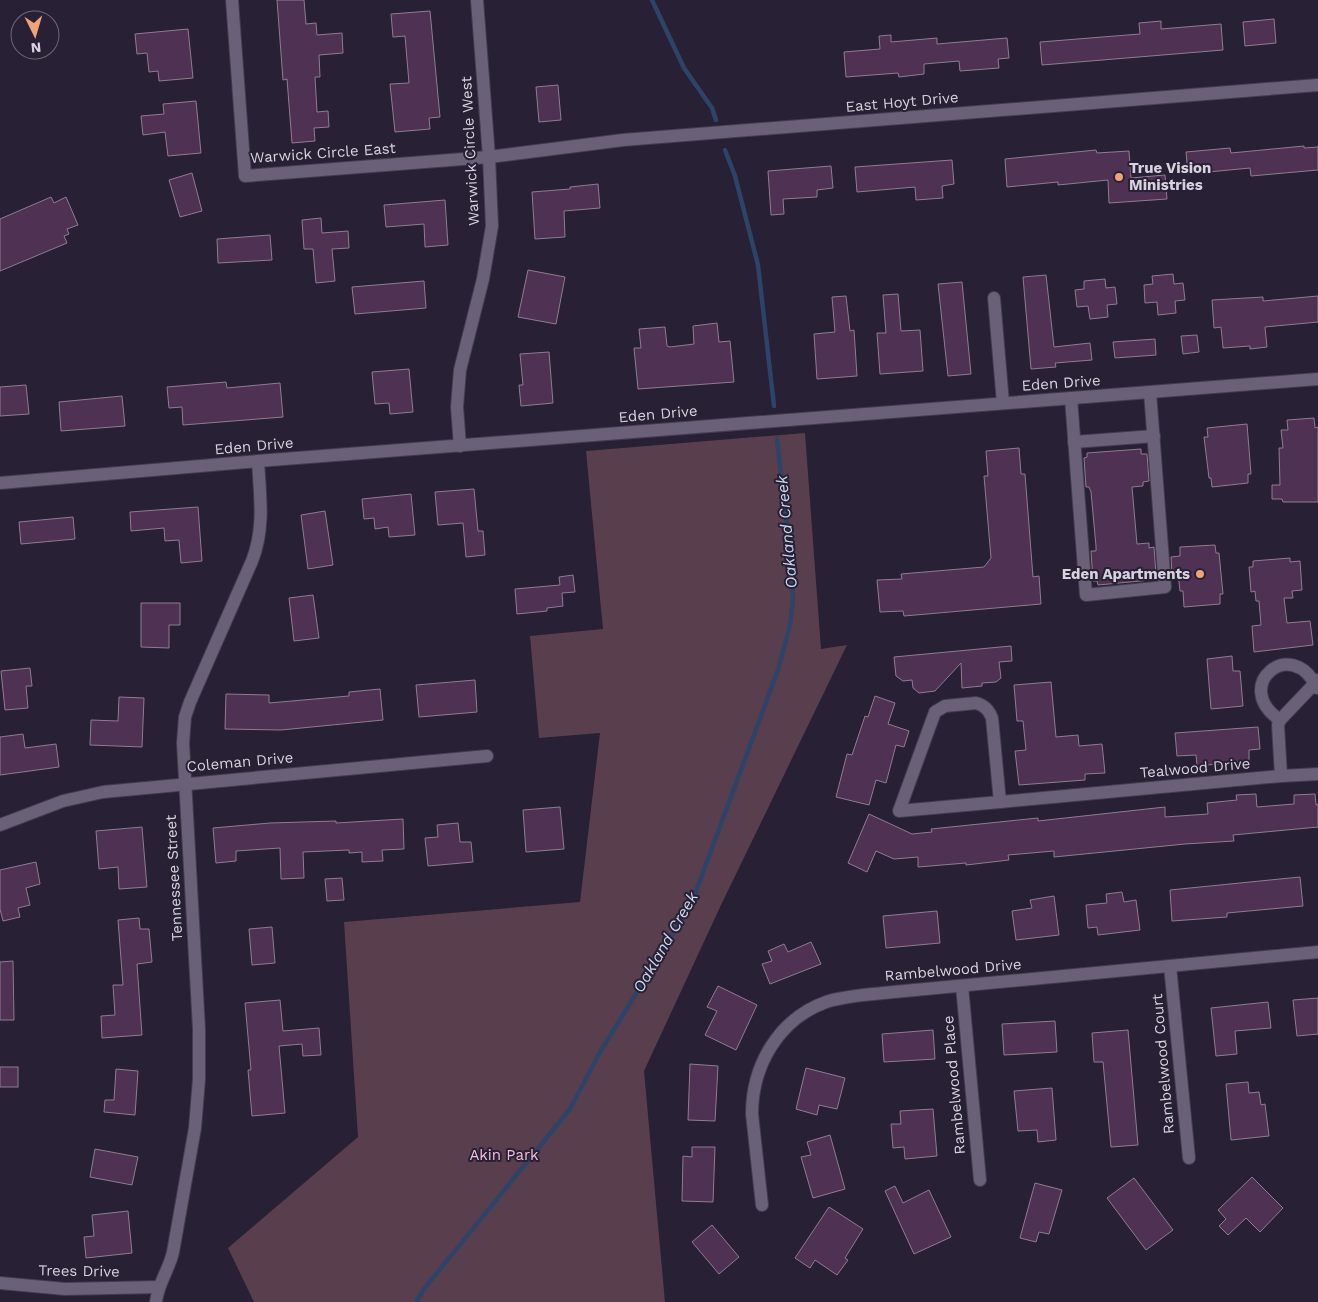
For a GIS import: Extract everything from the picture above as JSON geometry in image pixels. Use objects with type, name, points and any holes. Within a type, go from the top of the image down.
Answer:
[{"type":"street","name":"Warwick Circle East","points":[[232,0],[244,176],[489,157]]},
{"type":"street","name":"Warwick Circle West","points":[[460,446],[457,408],[460,370],[484,279],[491,234],[492,213],[477,0]]},
{"type":"street","name":"East Hoyt Drive","points":[[489,157],[623,140],[1318,85]]},
{"type":"street","points":[[994,298],[1003,403]]},
{"type":"street","name":"Eden Drive","points":[[0,484],[258,461],[1318,379]]},
{"type":"street","points":[[1071,398],[1086,595],[1165,586],[1150,392]]},
{"type":"street","points":[[1074,442],[1154,436]]},
{"type":"street","name":"Tennessee Street","points":[[156,1302],[159,1287],[170,1264],[173,1252],[194,1128],[199,1079],[199,1022],[184,784],[183,732],[187,710],[252,561],[259,540],[261,517],[258,461]]},
{"type":"street","points":[[1280,720],[1270,713],[1265,706],[1261,694],[1265,677],[1271,669],[1283,664],[1292,664],[1307,673],[1317,684],[1280,720],[1277,731],[1281,776]]},
{"type":"street","name":"Tealwood Drive","points":[[1000,802],[992,722],[989,712],[982,705],[976,703],[948,705],[939,708],[932,718],[899,811],[1318,774]]},
{"type":"street","name":"Coleman Drive","points":[[0,825],[63,800],[89,794],[487,756]]},
{"type":"street","name":"Rambelwood Drive","points":[[762,1205],[752,1100],[762,1062],[780,1034],[806,1012],[826,1002],[883,993],[1318,952]]},
{"type":"street","name":"Rambelwood Court","points":[[1170,966],[1189,1158]]},
{"type":"street","name":"Rambelwood Place","points":[[962,986],[980,1180]]},
{"type":"street","name":"Trees Drive","points":[[0,1282],[65,1290],[159,1287]]},
{"type":"green space","name":"Akin Park","points":[[805,433],[821,649],[847,645],[721,905],[644,1071],[665,1302],[254,1302],[228,1248],[358,1137],[344,922],[580,902],[600,733],[539,738],[530,636],[603,629],[586,451]]},
{"type":"building","points":[[277,0],[304,0],[306,24],[316,23],[317,35],[342,33],[343,53],[319,55],[320,77],[315,77],[317,112],[328,111],[329,127],[314,128],[315,141],[292,143],[287,79],[283,80]]},
{"type":"building","points":[[430,11],[440,117],[429,118],[430,129],[395,132],[390,84],[409,83],[405,36],[393,37],[391,14]]},
{"type":"building","points":[[1274,19],[1276,43],[1245,46],[1243,22]]},
{"type":"building","points":[[1161,21],[1161,29],[1221,24],[1223,50],[1042,65],[1040,42],[1140,34],[1139,23]]},
{"type":"building","points":[[188,29],[193,78],[159,81],[158,71],[149,72],[147,53],[137,54],[135,34]]},
{"type":"building","points":[[891,35],[891,42],[937,38],[937,44],[1007,38],[1009,58],[998,59],[999,68],[960,71],[959,61],[924,64],[924,74],[899,77],[898,73],[846,77],[844,52],[880,49],[879,36]]},
{"type":"building","points":[[558,85],[561,120],[539,122],[536,87]]},
{"type":"building","points":[[196,101],[201,153],[168,156],[165,132],[143,135],[141,116],[164,114],[163,104]]},
{"type":"building","points":[[1304,146],[1304,148],[1318,147],[1318,170],[1251,176],[1250,168],[1188,174],[1186,152],[1230,148],[1231,153]]},
{"type":"building","points":[[1096,150],[1097,153],[1129,151],[1131,178],[1165,175],[1167,199],[1109,203],[1108,180],[1058,185],[1058,182],[1007,187],[1005,159]]},
{"type":"building","points":[[952,160],[954,184],[942,186],[943,198],[916,200],[915,187],[857,192],[855,167]]},
{"type":"building","points":[[831,166],[833,188],[817,190],[817,197],[783,199],[784,214],[771,215],[768,171]]},
{"type":"building","points":[[192,173],[202,211],[180,217],[169,180]]},
{"type":"building","points":[[598,184],[600,208],[564,211],[565,237],[535,239],[532,192],[570,189],[570,187]]},
{"type":"building","points":[[51,197],[54,203],[66,197],[78,225],[67,229],[69,234],[64,236],[67,243],[0,271],[0,219]]},
{"type":"building","points":[[445,200],[448,245],[425,247],[424,224],[386,227],[384,205]]},
{"type":"building","points":[[321,218],[322,233],[348,231],[349,248],[332,249],[335,281],[316,283],[313,249],[304,249],[302,220]]},
{"type":"building","points":[[270,235],[272,260],[218,263],[217,239]]},
{"type":"building","points":[[528,270],[565,277],[556,324],[518,317]]},
{"type":"building","points":[[1173,274],[1174,284],[1183,283],[1185,300],[1175,301],[1176,313],[1158,315],[1157,302],[1145,303],[1144,285],[1153,284],[1152,276]]},
{"type":"building","points":[[1046,275],[1054,347],[1090,343],[1092,360],[1055,363],[1056,367],[1031,369],[1023,277]]},
{"type":"building","points":[[1105,279],[1106,288],[1115,287],[1117,304],[1107,305],[1108,317],[1090,319],[1088,306],[1077,307],[1075,290],[1084,289],[1084,281]]},
{"type":"building","points":[[424,281],[426,308],[355,314],[352,287]]},
{"type":"building","points":[[962,282],[971,374],[948,376],[938,284]]},
{"type":"building","points":[[898,294],[901,331],[920,330],[923,371],[880,374],[877,333],[886,333],[883,295]]},
{"type":"building","points":[[846,296],[850,331],[854,330],[857,376],[817,379],[814,334],[835,332],[832,297]]},
{"type":"building","points":[[1318,296],[1318,322],[1265,327],[1267,347],[1250,349],[1250,346],[1223,348],[1221,327],[1214,328],[1212,300],[1263,297],[1263,301]]},
{"type":"building","points":[[717,323],[719,342],[730,341],[734,382],[638,389],[634,348],[641,348],[639,329],[665,327],[667,346],[670,347],[694,344],[693,326]]},
{"type":"building","points":[[1197,335],[1199,352],[1183,354],[1181,336]]},
{"type":"building","points":[[1155,339],[1156,355],[1115,358],[1113,342]]},
{"type":"building","points":[[549,352],[553,403],[521,406],[519,385],[523,385],[520,354]]},
{"type":"building","points":[[409,369],[413,412],[390,414],[389,403],[375,404],[372,372]]},
{"type":"building","points":[[226,382],[227,388],[280,383],[283,417],[183,425],[182,407],[169,408],[167,387]]},
{"type":"building","points":[[26,385],[29,414],[0,416],[0,387]]},
{"type":"building","points":[[122,396],[125,426],[61,431],[59,402]]},
{"type":"building","points":[[1314,418],[1315,428],[1318,427],[1318,502],[1283,502],[1282,499],[1272,499],[1272,485],[1280,485],[1279,448],[1283,448],[1281,430],[1288,430],[1287,420]]},
{"type":"building","points":[[1247,424],[1251,474],[1248,474],[1248,483],[1212,487],[1211,478],[1209,478],[1204,437],[1208,437],[1207,428]]},
{"type":"building","points":[[1019,448],[1021,474],[1025,474],[1033,577],[1039,576],[1041,604],[904,616],[903,611],[880,612],[877,580],[902,579],[901,574],[984,567],[991,558],[984,476],[988,476],[986,451]]},
{"type":"building","points":[[1141,449],[1141,454],[1147,454],[1149,481],[1143,482],[1143,486],[1132,487],[1137,544],[1149,543],[1149,548],[1154,547],[1156,575],[1151,575],[1151,580],[1098,585],[1097,581],[1093,581],[1091,551],[1096,551],[1096,546],[1091,492],[1089,487],[1086,487],[1084,458],[1087,457],[1087,453]]},
{"type":"building","points":[[474,489],[478,531],[483,531],[485,555],[466,557],[463,523],[438,525],[435,492]]},
{"type":"building","points":[[411,494],[415,535],[389,537],[388,527],[375,529],[374,518],[364,519],[362,499]]},
{"type":"building","points":[[198,507],[202,561],[181,563],[179,540],[165,541],[164,528],[131,531],[130,512]]},
{"type":"building","points":[[325,511],[333,565],[308,569],[301,515]]},
{"type":"building","points":[[73,517],[75,539],[21,544],[19,522]]},
{"type":"building","name":"Eden Apartments","points":[[1215,545],[1216,553],[1219,553],[1223,594],[1220,594],[1220,604],[1184,607],[1183,591],[1180,591],[1178,573],[1172,574],[1171,557],[1180,556],[1180,547]]},
{"type":"building","points":[[1290,558],[1290,562],[1300,561],[1302,590],[1292,591],[1293,598],[1284,598],[1287,623],[1310,621],[1313,645],[1254,652],[1252,626],[1261,625],[1259,601],[1256,601],[1255,591],[1251,592],[1249,567],[1253,567],[1253,561]]},
{"type":"building","points":[[573,575],[575,592],[562,593],[563,606],[547,608],[547,611],[517,614],[515,589],[560,585],[559,577]]},
{"type":"building","points":[[313,595],[319,638],[294,641],[289,598]]},
{"type":"building","points":[[141,603],[180,603],[180,625],[169,625],[169,648],[141,647]]},
{"type":"building","points":[[1011,646],[1012,661],[999,662],[1001,678],[996,682],[982,683],[982,686],[962,688],[961,663],[935,691],[919,693],[913,688],[912,680],[903,681],[896,676],[894,657]]},
{"type":"building","points":[[1232,656],[1233,671],[1240,671],[1243,706],[1211,709],[1207,659]]},
{"type":"building","points":[[30,668],[32,686],[26,686],[28,708],[5,710],[1,671]]},
{"type":"building","points":[[475,680],[477,712],[419,717],[416,685]]},
{"type":"building","points":[[1051,682],[1056,737],[1078,735],[1079,746],[1102,744],[1105,773],[1085,774],[1085,780],[1019,785],[1015,751],[1026,750],[1023,721],[1017,721],[1014,685]]},
{"type":"building","points":[[380,689],[383,720],[281,730],[225,729],[226,694],[269,695],[269,703],[349,696],[349,692]]},
{"type":"building","points":[[875,696],[895,703],[888,724],[909,731],[904,747],[896,745],[886,783],[876,780],[869,805],[836,797],[847,754],[852,755],[865,716],[868,717]]},
{"type":"building","points":[[119,697],[144,698],[142,747],[90,745],[91,720],[118,721]]},
{"type":"building","points":[[1258,727],[1260,749],[1249,750],[1249,761],[1197,766],[1196,755],[1177,756],[1175,733]]},
{"type":"building","points":[[23,734],[25,748],[56,744],[59,767],[0,775],[0,737]]},
{"type":"building","points":[[1256,794],[1257,807],[1294,804],[1294,795],[1315,794],[1316,805],[1318,804],[1318,827],[1233,835],[1234,841],[1054,857],[1054,851],[1008,855],[1009,860],[966,865],[966,863],[918,867],[918,857],[894,859],[876,851],[867,872],[848,863],[869,814],[912,834],[932,832],[931,829],[1038,818],[1038,821],[1165,807],[1165,817],[1208,814],[1207,803],[1237,800],[1236,795]]},
{"type":"building","points":[[560,807],[564,849],[526,852],[523,810]]},
{"type":"building","points":[[403,819],[404,849],[382,850],[383,861],[362,862],[362,852],[349,853],[349,850],[303,852],[304,878],[281,879],[280,848],[236,851],[236,861],[216,863],[213,828],[270,823],[336,821],[336,823]]},
{"type":"building","points":[[458,823],[460,842],[471,842],[473,862],[428,866],[425,838],[438,837],[437,825]]},
{"type":"building","points":[[142,827],[147,887],[119,889],[118,867],[99,869],[96,831]]},
{"type":"building","points":[[36,862],[40,884],[26,888],[30,905],[18,908],[20,917],[3,921],[0,909],[0,870]]},
{"type":"building","points":[[1300,877],[1303,906],[1227,913],[1227,917],[1172,921],[1170,890]]},
{"type":"building","points":[[342,878],[344,900],[327,901],[325,879]]},
{"type":"building","points":[[1122,892],[1124,902],[1136,900],[1140,930],[1098,935],[1097,927],[1088,928],[1086,905],[1107,903],[1106,894]]},
{"type":"building","points":[[1054,896],[1059,935],[1016,940],[1012,911],[1032,908],[1030,900]]},
{"type":"building","points":[[937,911],[940,943],[886,948],[883,916]]},
{"type":"building","points":[[139,918],[140,929],[149,929],[152,962],[137,964],[142,1035],[102,1038],[101,1016],[115,1015],[113,985],[123,985],[118,920]]},
{"type":"building","points":[[272,927],[275,963],[252,965],[249,929]]},
{"type":"building","points":[[811,942],[821,964],[770,984],[762,964],[772,961],[768,951],[784,944],[788,952]]},
{"type":"building","points":[[13,961],[14,1020],[0,1020],[0,962]]},
{"type":"building","points":[[718,986],[757,1005],[736,1050],[705,1035],[717,1011],[707,1007]]},
{"type":"building","points":[[1318,998],[1318,1034],[1297,1036],[1293,1000]]},
{"type":"building","points":[[280,1000],[283,1031],[319,1028],[321,1055],[303,1056],[302,1044],[279,1046],[285,1113],[252,1116],[248,1070],[251,1070],[245,1003]]},
{"type":"building","points":[[1268,1002],[1271,1028],[1235,1031],[1237,1054],[1216,1056],[1211,1008]]},
{"type":"building","points":[[1055,1021],[1057,1052],[1004,1055],[1002,1024]]},
{"type":"building","points":[[933,1030],[935,1059],[884,1062],[882,1034]]},
{"type":"building","points":[[1128,1030],[1138,1145],[1111,1147],[1103,1062],[1094,1062],[1092,1033]]},
{"type":"building","points":[[690,1064],[718,1066],[715,1121],[688,1120]]},
{"type":"building","points":[[0,1067],[18,1067],[18,1087],[0,1087]]},
{"type":"building","points":[[806,1068],[845,1078],[837,1109],[819,1105],[817,1115],[796,1109]]},
{"type":"building","points":[[116,1069],[138,1071],[135,1115],[104,1112],[105,1100],[114,1100]]},
{"type":"building","points":[[1248,1082],[1249,1093],[1259,1092],[1261,1105],[1265,1104],[1269,1136],[1231,1140],[1226,1084]]},
{"type":"building","points":[[1052,1088],[1056,1140],[1038,1142],[1037,1130],[1018,1131],[1014,1091]]},
{"type":"building","points":[[933,1109],[937,1156],[905,1159],[904,1147],[893,1148],[891,1124],[901,1124],[900,1111]]},
{"type":"building","points":[[830,1135],[845,1189],[813,1198],[801,1157],[811,1155],[807,1142]]},
{"type":"building","points":[[692,1147],[715,1147],[713,1202],[682,1201],[683,1156],[692,1157]]},
{"type":"building","points":[[95,1149],[138,1157],[132,1185],[90,1177]]},
{"type":"building","points":[[1252,1177],[1283,1208],[1260,1232],[1246,1218],[1228,1235],[1219,1226],[1226,1219],[1218,1210]]},
{"type":"building","points":[[1134,1178],[1173,1230],[1146,1250],[1107,1198]]},
{"type":"building","points":[[1035,1183],[1062,1190],[1049,1234],[1039,1232],[1036,1242],[1020,1238]]},
{"type":"building","points":[[895,1186],[903,1203],[929,1190],[951,1237],[914,1254],[885,1191]]},
{"type":"building","points":[[829,1207],[863,1229],[845,1258],[848,1260],[837,1275],[815,1260],[810,1268],[795,1258]]},
{"type":"building","points":[[128,1211],[132,1253],[86,1258],[84,1237],[94,1236],[92,1215]]},
{"type":"building","points":[[712,1225],[739,1257],[719,1274],[692,1242]]},
{"type":"waterway","name":"Oakland Creek","points":[[652,0],[684,68],[712,108],[716,120]]},
{"type":"waterway","name":"Oakland Creek","points":[[725,150],[735,176],[758,265],[774,406]]},
{"type":"waterway","name":"Oakland Creek","points":[[416,1302],[424,1289],[570,1109],[599,1054],[692,902],[778,670],[790,625],[793,599],[792,571],[777,439]]},
{"type":"place","name":"True Vision Ministries","points":[[1119,177]]},
{"type":"place","name":"Eden Apartments","points":[[1200,574]]}]
